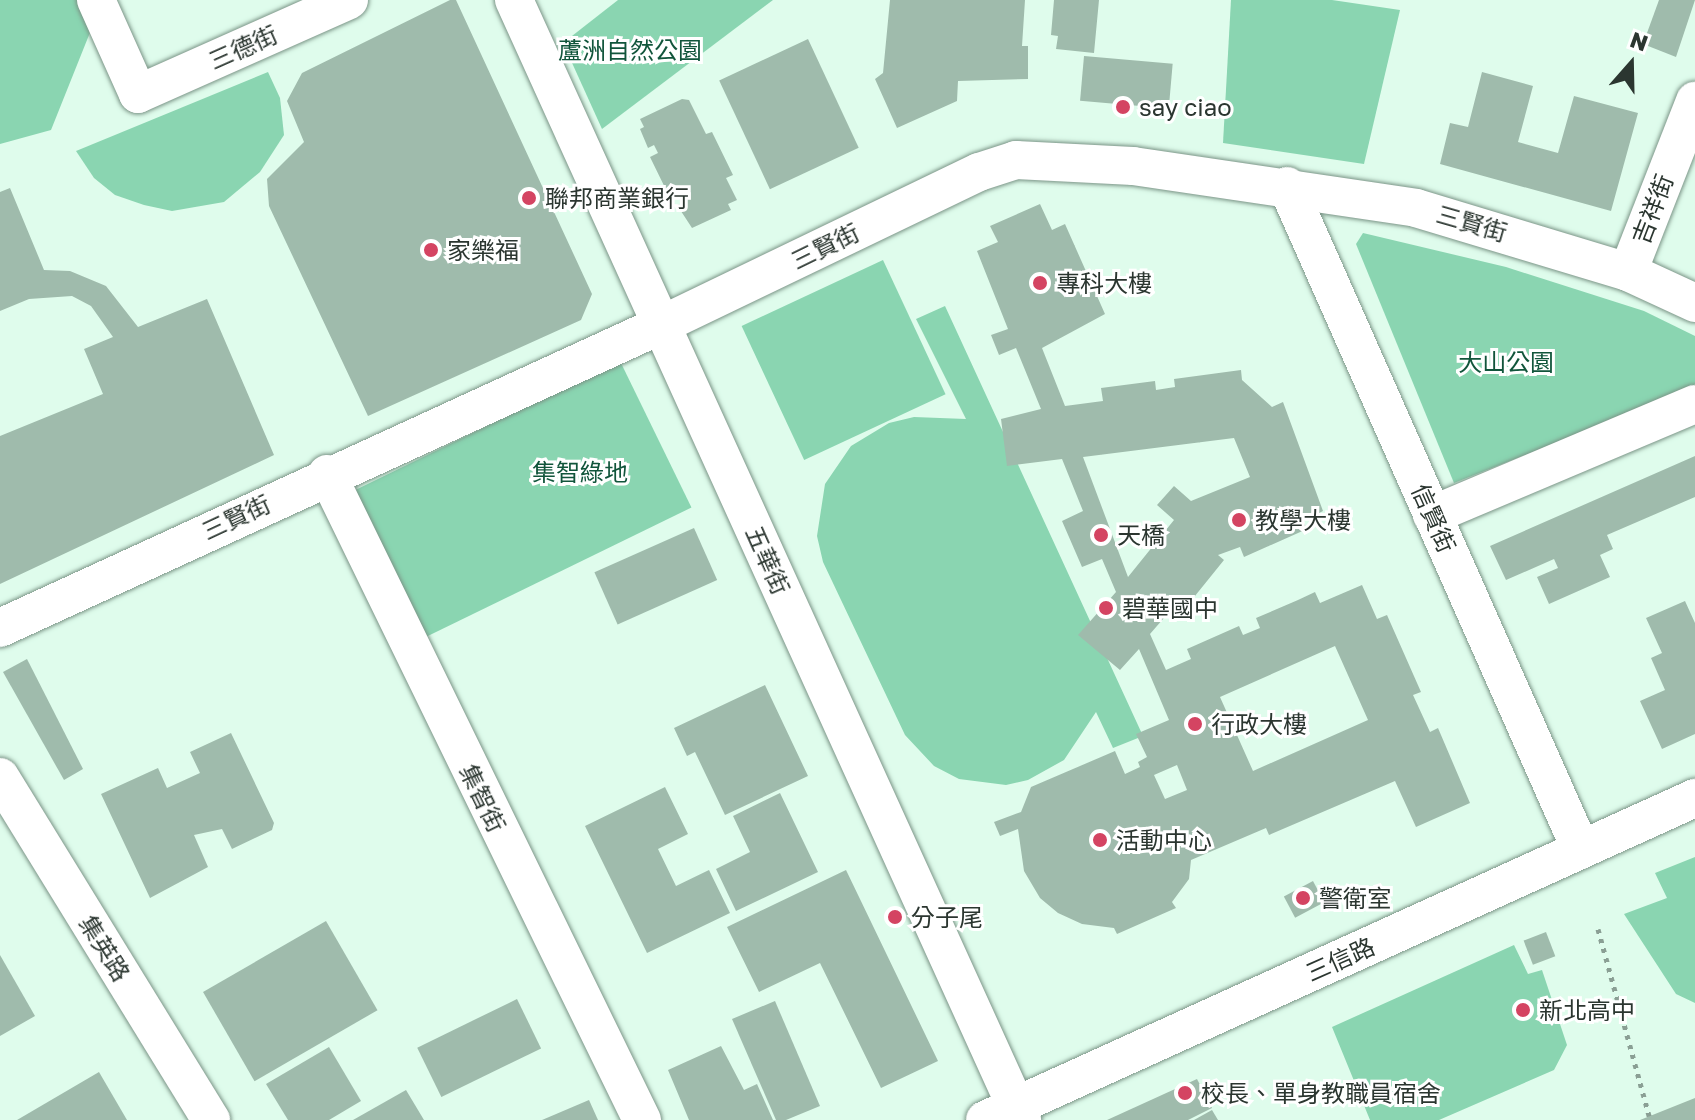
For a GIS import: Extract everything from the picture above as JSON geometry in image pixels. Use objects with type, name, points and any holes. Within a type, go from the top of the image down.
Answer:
[{"type":"street","name":"三德街","points":[[96,0],[138,94],[349,0]]},
{"type":"street","name":"五華街","points":[[514,0],[661,325],[1008,1116]]},
{"type":"street","name":"吉祥街","points":[[1628,272],[1695,101]]},
{"type":"street","name":"三賢街","points":[[0,628],[327,474],[661,325],[979,172],[1016,160],[1133,166],[1287,186],[1482,224],[1628,272],[1695,303]]},
{"type":"street","name":"信賢街","points":[[1287,186],[1581,850]]},
{"type":"street","points":[[1432,515],[1695,404]]},
{"type":"street","name":"集智街","points":[[327,474],[642,1120]]},
{"type":"street","name":"集英路","points":[[0,777],[13,825],[211,1120]]},
{"type":"street","name":"三信路","points":[[1008,1116],[1695,798]]},
{"type":"path","points":[[1598,929],[1649,1116]]},
{"type":"green space","points":[[0,0],[77,0],[91,30],[51,130],[0,144]]},
{"type":"green space","name":"蘆洲自然公園","points":[[618,0],[773,0],[602,129],[563,43]]},
{"type":"green space","points":[[1231,0],[1332,0],[1400,10],[1364,164],[1223,143]]},
{"type":"green space","points":[[268,72],[280,98],[284,135],[260,172],[224,202],[172,211],[144,205],[115,195],[94,178],[76,151]]},
{"type":"green space","name":"大山公園","points":[[1363,233],[1506,267],[1644,311],[1695,336],[1695,388],[1454,483],[1356,244]]},
{"type":"green space","points":[[883,260],[946,394],[804,460],[742,326]]},
{"type":"green space","points":[[945,306],[1143,736],[1113,748],[1096,712],[1064,760],[1028,780],[1006,785],[959,779],[934,766],[905,735],[823,562],[817,536],[825,484],[851,446],[889,423],[914,417],[966,419],[916,319]]},
{"type":"green space","name":"集智綠地","points":[[620,361],[691,508],[423,639],[351,492]]},
{"type":"green space","points":[[1695,857],[1695,1003],[1676,994],[1624,914],[1667,898],[1655,873]]},
{"type":"green space","points":[[1514,945],[1528,974],[1542,970],[1567,1045],[1554,1070],[1439,1120],[1370,1120],[1332,1027]]},
{"type":"building","name":"家樂福","points":[[450,0],[456,0],[592,294],[581,320],[368,416],[269,206],[267,179],[304,142],[287,101],[302,73]]},
{"type":"building","points":[[890,0],[1025,0],[1022,46],[1028,46],[1028,79],[958,81],[957,101],[897,128],[875,79],[883,73]]},
{"type":"building","points":[[1054,0],[1099,0],[1094,53],[1056,49],[1058,36],[1051,35]]},
{"type":"building","points":[[1659,0],[1695,0],[1676,57],[1643,44]]},
{"type":"building","points":[[808,39],[859,148],[770,189],[719,80]]},
{"type":"building","points":[[1084,56],[1173,64],[1169,109],[1080,101]]},
{"type":"building","points":[[1482,72],[1533,86],[1518,142],[1558,153],[1574,96],[1638,113],[1611,211],[1440,164],[1450,123],[1468,127]]},
{"type":"building","points":[[682,99],[689,100],[706,134],[712,132],[733,175],[726,178],[737,200],[728,204],[731,210],[692,228],[677,205],[682,203],[678,197],[671,200],[650,157],[658,153],[654,145],[648,148],[640,129],[644,127],[640,119]]},
{"type":"building","points":[[10,188],[44,270],[70,271],[106,286],[138,327],[207,299],[274,455],[0,584],[0,436],[103,394],[84,349],[113,337],[91,306],[72,296],[29,299],[0,311],[0,192]]},
{"type":"building","points":[[1040,204],[1052,230],[1065,224],[1105,314],[1042,348],[1065,406],[1103,401],[1101,388],[1155,381],[1156,390],[1175,387],[1174,379],[1241,370],[1242,380],[1272,407],[1283,402],[1323,511],[1303,521],[1307,529],[1244,557],[1240,547],[1218,555],[1224,560],[1178,617],[1170,611],[1150,634],[1166,670],[1191,659],[1187,649],[1239,626],[1243,635],[1260,628],[1256,618],[1315,592],[1320,603],[1362,585],[1377,619],[1387,615],[1421,692],[1413,695],[1430,732],[1438,728],[1470,803],[1416,827],[1395,781],[1269,835],[1266,828],[1191,860],[1189,879],[1172,902],[1176,908],[1117,934],[1114,928],[1082,924],[1058,913],[1040,898],[1024,871],[1018,829],[1000,836],[994,822],[1021,812],[1031,787],[1115,751],[1125,774],[1140,767],[1138,762],[1147,757],[1136,734],[1169,720],[1139,649],[1120,670],[1078,635],[1116,592],[1102,559],[1082,567],[1062,521],[1083,511],[1062,459],[1007,466],[1001,419],[1041,409],[1016,348],[999,355],[991,335],[1008,329],[977,251],[998,242],[990,226]],"holes":[[[1234,438],[1250,477],[1191,501],[1174,486],[1157,505],[1174,520],[1128,577],[1083,457]],[[1335,646],[1368,720],[1253,771],[1220,697]],[[1177,765],[1187,790],[1165,799],[1154,775]]]},
{"type":"building","points":[[1695,456],[1695,497],[1607,535],[1613,549],[1600,555],[1610,577],[1549,604],[1537,577],[1558,568],[1554,559],[1506,580],[1490,546]]},
{"type":"building","points":[[694,528],[717,580],[618,624],[594,572]]},
{"type":"building","points":[[1685,601],[1695,623],[1695,734],[1662,749],[1640,701],[1665,690],[1651,658],[1662,653],[1646,618]]},
{"type":"building","points":[[27,659],[83,769],[64,780],[3,672]]},
{"type":"building","points":[[765,685],[808,776],[725,815],[695,752],[687,756],[674,728]]},
{"type":"building","points":[[231,733],[274,823],[272,830],[232,849],[222,829],[194,835],[208,867],[150,898],[101,794],[158,768],[167,788],[200,773],[190,752]]},
{"type":"building","points":[[665,787],[688,834],[658,849],[676,886],[709,870],[730,913],[647,953],[585,826]]},
{"type":"building","points":[[780,793],[818,872],[736,911],[716,869],[750,852],[733,816]]},
{"type":"building","points":[[846,870],[938,1061],[881,1088],[820,963],[759,992],[727,927]]},
{"type":"building","name":"警衛室","points":[[1313,881],[1324,902],[1295,918],[1284,896]]},
{"type":"building","points":[[326,921],[378,1010],[255,1081],[203,992]]},
{"type":"building","points":[[1546,932],[1555,956],[1533,965],[1524,941]]},
{"type":"building","points":[[0,955],[35,1016],[0,1036]]},
{"type":"building","points":[[517,999],[541,1048],[441,1097],[417,1048]]},
{"type":"building","points":[[775,1001],[820,1106],[786,1120],[776,1120],[732,1019]]},
{"type":"building","points":[[721,1046],[744,1090],[757,1084],[773,1120],[689,1120],[668,1070]]},
{"type":"building","points":[[329,1047],[361,1101],[329,1120],[288,1120],[266,1084]]},
{"type":"building","points":[[99,1072],[127,1120],[17,1120]]},
{"type":"building","name":"校長、單身教職員宿舍","points":[[1197,1079],[1212,1108],[1188,1120],[1107,1120]]},
{"type":"building","points":[[406,1090],[424,1120],[353,1120]]},
{"type":"building","points":[[1695,1098],[1695,1120],[1640,1120]]},
{"type":"building","points":[[589,1100],[598,1120],[542,1120]]},
{"type":"building","points":[[1212,1110],[1218,1120],[1194,1120]]},
{"type":"place","name":"say ciao","points":[[1123,107]]},
{"type":"place","name":"聯邦商業銀行","points":[[529,198]]},
{"type":"place","name":"家樂福","points":[[431,250]]},
{"type":"place","name":"專科大樓","points":[[1040,283]]},
{"type":"place","name":"教學大樓","points":[[1239,520]]},
{"type":"place","name":"天橋","points":[[1101,535]]},
{"type":"place","name":"碧華國中","points":[[1106,608]]},
{"type":"place","name":"行政大樓","points":[[1195,724]]},
{"type":"place","name":"活動中心","points":[[1100,840]]},
{"type":"place","name":"警衛室","points":[[1303,898]]},
{"type":"place","name":"分子尾","points":[[895,917]]},
{"type":"place","name":"新北高中","points":[[1523,1010]]},
{"type":"place","name":"校長、單身教職員宿舍","points":[[1185,1093]]}]
